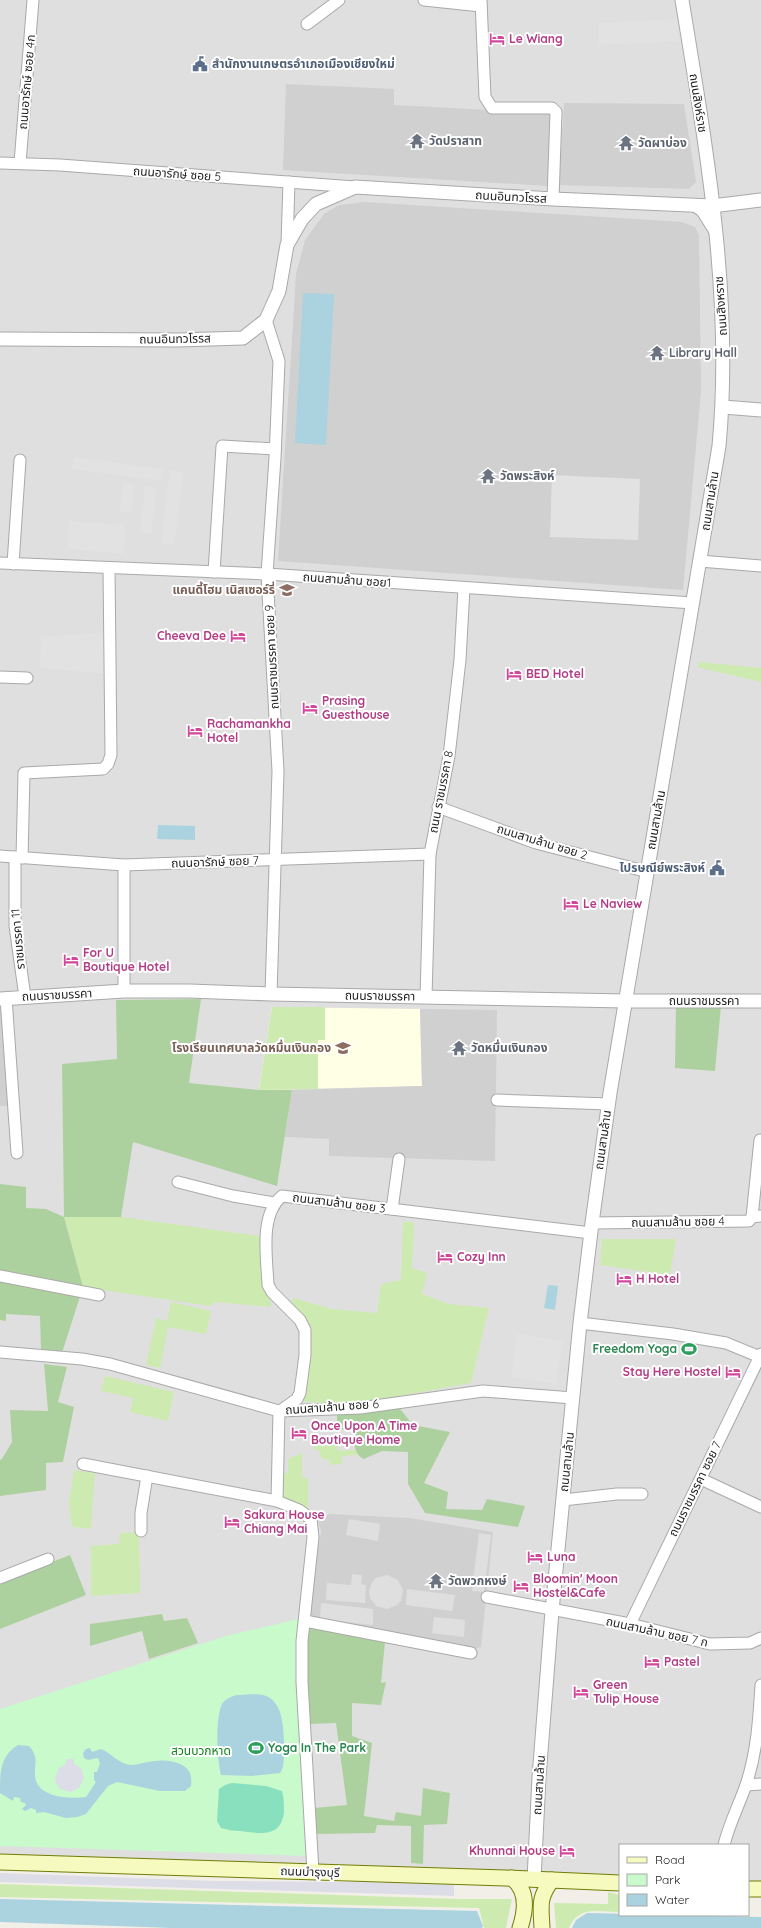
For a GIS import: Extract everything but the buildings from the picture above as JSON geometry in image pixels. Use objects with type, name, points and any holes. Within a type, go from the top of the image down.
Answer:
[{"type":"main road","name":"ถนนบำรุงบุรี","points":[[0,1862],[512,1878],[619,1883]]},
{"type":"main road","points":[[512,1878],[523,1889],[525,1898],[523,1918],[520,1928]]},
{"type":"main road","points":[[542,1928],[543,1892],[552,1880]]},
{"type":"main road","points":[[749,1889],[761,1889]]},
{"type":"street","name":"ถนนอารักษ์ ซอย 4ก","points":[[20,163],[33,0]]},
{"type":"street","points":[[307,24],[339,0]]},
{"type":"street","points":[[424,0],[481,3],[485,97],[492,108],[552,108],[556,112],[553,199]]},
{"type":"street","name":"ถนนสิงห์ราช","points":[[682,0],[705,148],[712,206]]},
{"type":"street","name":"ถนนอารักษ์ ซอย 5","points":[[0,163],[20,163],[355,187]]},
{"type":"street","name":"ถนนอินทวโรรส","points":[[0,339],[178,340],[243,338],[266,320],[279,291],[287,245],[289,182]]},
{"type":"street","name":"ถนนอินทวโรรส","points":[[287,245],[302,219],[316,204],[355,187],[553,199],[712,206],[761,200]]},
{"type":"street","points":[[694,205],[702,211],[714,230]]},
{"type":"street","name":"ถนนสิงหราช","points":[[712,206],[722,296],[724,337],[723,407]]},
{"type":"street","name":"ถนนราชมรรคา ซอย 9","points":[[266,320],[279,361],[267,574],[278,771],[271,994]]},
{"type":"street","points":[[723,407],[761,410]]},
{"type":"street","name":"ถนนสามล้าน","points":[[534,1879],[539,1777],[552,1611],[580,1323],[591,1228],[608,1104],[719,446],[723,407]]},
{"type":"street","points":[[214,572],[222,446],[275,448]]},
{"type":"street","points":[[13,564],[20,460]]},
{"type":"street","points":[[700,561],[761,566]]},
{"type":"street","name":"ถนนสามล้าน ซอย1","points":[[0,563],[267,574],[693,603]]},
{"type":"street","name":"ราชมรรคา 11","points":[[25,997],[14,926],[24,773],[103,769],[108,764],[111,755],[109,568]]},
{"type":"street","name":"ถนน ราชมรรคา 8","points":[[426,997],[430,854],[449,756],[460,660],[464,588]]},
{"type":"street","points":[[0,677],[26,678]]},
{"type":"street","name":"ถนนสามล้าน ซอย 2","points":[[438,807],[536,843],[648,872]]},
{"type":"street","name":"ถนนอารักษ์ ซอย 7","points":[[0,856],[124,865],[274,861],[430,854]]},
{"type":"street","points":[[124,865],[124,991]]},
{"type":"street","name":"ถนนราชมรรคา","points":[[3,998],[124,991],[190,991],[626,1001],[761,1001]]},
{"type":"street","points":[[3,998],[17,1153]]},
{"type":"street","points":[[497,1100],[608,1104]]},
{"type":"street","points":[[757,1216],[760,1140]]},
{"type":"street","points":[[392,1209],[399,1159]]},
{"type":"street","points":[[178,1182],[233,1196],[274,1203]]},
{"type":"street","name":"ถนนสามล้าน ซอย 3","points":[[279,1411],[297,1399],[300,1393],[305,1355],[305,1330],[300,1320],[272,1292],[268,1285],[267,1237],[269,1218],[274,1203],[282,1196],[392,1209],[591,1228]]},
{"type":"street","name":"ถนนสามล้าน ซอย 4","points":[[591,1228],[749,1222],[757,1216]]},
{"type":"street","points":[[0,1276],[99,1295]]},
{"type":"street","points":[[580,1323],[673,1334],[726,1343],[760,1356]]},
{"type":"street","name":"ถนนสามล้าน ซอย 6","points":[[0,1352],[82,1359],[110,1364],[279,1411],[360,1408],[483,1391],[573,1398]]},
{"type":"street","name":"ถนนราชมรรคา ซอย 7","points":[[630,1624],[760,1356]]},
{"type":"street","points":[[277,1501],[279,1411]]},
{"type":"street","points":[[83,1464],[277,1501],[299,1510],[311,1519],[313,1537],[302,1641],[302,1682],[312,1872]]},
{"type":"street","points":[[141,1531],[141,1513],[147,1476]]},
{"type":"street","points":[[701,1479],[761,1507]]},
{"type":"street","points":[[563,1500],[616,1494],[642,1494]]},
{"type":"street","points":[[0,1578],[48,1559]]},
{"type":"street","name":"ถนนสามล้าน ซอย 7 ก","points":[[488,1597],[552,1611],[630,1624],[710,1644],[750,1643],[761,1638]]},
{"type":"street","points":[[305,1621],[471,1653]]},
{"type":"street","points":[[724,1844],[727,1832],[746,1785],[754,1758],[761,1685]]},
{"type":"street","points":[[746,1785],[761,1784]]},
{"type":"shaded area","points":[[0,0],[761,0],[761,1883],[749,1882],[749,1844],[619,1844],[619,1877],[0,1855]]},
{"type":"shaded area","points":[[678,19],[679,41],[599,45],[599,23]]},
{"type":"shaded area","name":"วัดปราสาท","points":[[286,84],[394,89],[394,105],[550,113],[549,186],[283,170]]},
{"type":"shaded area","name":"วัดผาบ่อง","points":[[564,103],[684,104],[696,182],[689,189],[559,185]]},
{"type":"shaded area","name":"วัดพระสิงห์","points":[[365,202],[682,222],[695,227],[699,235],[701,391],[683,590],[278,561],[296,274],[305,240],[324,214],[339,205]]},
{"type":"shaded area","points":[[74,457],[163,469],[161,481],[72,469]]},
{"type":"shaded area","points":[[170,470],[184,472],[174,545],[161,543]]},
{"type":"shaded area","points":[[552,475],[640,479],[638,540],[550,537]]},
{"type":"shaded area","points":[[123,483],[135,485],[131,513],[119,512]]},
{"type":"shaded area","points":[[145,486],[157,488],[151,534],[140,532]]},
{"type":"shaded area","points":[[69,521],[126,525],[124,554],[67,549]]},
{"type":"shaded area","points":[[108,632],[108,674],[40,668],[41,637]]},
{"type":"shaded area","points":[[0,1005],[6,1005],[7,1106],[0,1106]]},
{"type":"shaded area","name":"โรงเรียนเทศบาลวัดหมื่นเงินกอง","points":[[272,1007],[420,1009],[422,1086],[259,1090]]},
{"type":"shaded area","name":"วัดหมื่นเงินกอง","points":[[420,1009],[497,1010],[495,1161],[329,1156],[329,1139],[285,1137],[292,1090],[422,1086]]},
{"type":"shaded area","points":[[517,1334],[563,1341],[556,1384],[511,1377]]},
{"type":"shaded area","name":"วัดพวกหงษ์","points":[[330,1514],[410,1518],[493,1532],[481,1647],[469,1650],[307,1618],[321,1532],[318,1519]],"holes":[[[349,1519],[380,1524],[378,1541],[346,1535]],[[479,1533],[491,1535],[484,1592],[472,1591]],[[352,1574],[362,1575],[361,1584],[366,1585],[365,1603],[326,1600],[327,1583],[351,1585]],[[387,1575],[398,1580],[403,1590],[401,1601],[397,1605],[387,1609],[376,1606],[370,1598],[369,1592],[372,1582],[376,1578]],[[407,1589],[455,1595],[452,1611],[406,1605]],[[321,1603],[373,1609],[373,1625],[320,1619]],[[434,1617],[465,1620],[464,1637],[432,1633]]]},
{"type":"shaded area","points":[[66,1759],[74,1759],[74,1764],[81,1768],[84,1778],[79,1788],[70,1792],[60,1789],[55,1778],[59,1768],[66,1764]]},
{"type":"shaded area","points":[[0,1873],[213,1881],[454,1883],[454,1896],[0,1882]]},
{"type":"green space","points":[[699,662],[761,668],[761,682],[697,667]]},
{"type":"green space","points":[[201,999],[189,1083],[259,1090],[292,1090],[277,1186],[133,1142],[121,1217],[64,1217],[62,1064],[117,1059],[116,1000]]},
{"type":"green space","points":[[676,1004],[721,1006],[715,1071],[675,1068]]},
{"type":"green space","points":[[272,1007],[325,1007],[325,1040],[318,1040],[318,1089],[259,1090]]},
{"type":"green space","points":[[0,1184],[26,1187],[26,1208],[46,1209],[64,1217],[83,1287],[62,1353],[41,1349],[40,1316],[6,1314],[6,1321],[0,1320]]},
{"type":"green space","points":[[64,1217],[121,1217],[260,1236],[271,1307],[215,1302],[210,1306],[83,1287]]},
{"type":"green space","points":[[403,1222],[414,1222],[412,1268],[427,1273],[422,1294],[449,1304],[489,1308],[471,1383],[365,1401],[323,1403],[302,1401],[308,1343],[292,1307],[293,1298],[332,1309],[377,1313],[381,1284],[401,1280]]},
{"type":"green space","points":[[602,1239],[676,1239],[670,1275],[600,1265]]},
{"type":"green space","points":[[171,1302],[211,1311],[206,1334],[168,1327],[160,1368],[146,1365],[156,1318],[167,1321]]},
{"type":"green space","points":[[44,1364],[67,1367],[58,1402],[74,1407],[63,1462],[46,1463],[46,1490],[0,1496],[0,1460],[12,1442],[10,1410],[48,1411]]},
{"type":"green space","points":[[105,1376],[174,1392],[168,1421],[130,1412],[133,1398],[101,1391]]},
{"type":"green space","points":[[397,1405],[413,1425],[450,1432],[424,1483],[448,1492],[446,1509],[482,1510],[487,1499],[525,1506],[518,1527],[425,1513],[408,1484],[408,1452],[382,1451],[364,1459],[360,1457],[356,1451],[355,1431],[337,1429],[337,1411]]},
{"type":"green space","points":[[337,1442],[338,1451],[355,1450],[357,1455],[342,1456],[341,1464],[330,1465],[329,1460],[322,1459],[319,1450],[314,1450],[313,1447]]},
{"type":"green space","points":[[302,1453],[302,1477],[308,1479],[308,1509],[300,1508],[281,1498],[281,1472],[288,1473],[288,1459]]},
{"type":"green space","points":[[74,1470],[95,1473],[91,1529],[72,1527],[69,1503]]},
{"type":"green space","points":[[139,1532],[140,1593],[91,1596],[91,1546],[119,1544],[120,1533]]},
{"type":"green space","points":[[70,1555],[86,1595],[0,1629],[0,1582]]},
{"type":"green space","points":[[162,1614],[164,1621],[187,1618],[198,1643],[149,1659],[142,1631],[90,1646],[90,1624]]},
{"type":"green space","name":"สวนบวกหาด","points":[[298,1619],[308,1856],[0,1846],[0,1709],[226,1636]]},
{"type":"green space","points":[[308,1626],[385,1642],[381,1683],[386,1682],[381,1705],[352,1703],[352,1736],[372,1743],[364,1816],[394,1821],[396,1812],[421,1816],[423,1788],[450,1793],[447,1824],[424,1825],[423,1864],[411,1863],[411,1826],[377,1825],[375,1833],[316,1834],[314,1808],[347,1805],[336,1723],[309,1724],[306,1643]]},
{"type":"green space","points":[[232,1783],[266,1786],[282,1791],[284,1799],[284,1812],[279,1827],[268,1832],[261,1833],[233,1831],[221,1828],[217,1821],[219,1789]]},
{"type":"green space","points":[[0,1884],[458,1899],[512,1899],[506,1928],[484,1928],[479,1908],[0,1897]]},
{"type":"green space","points":[[608,1892],[619,1895],[619,1912],[590,1911],[578,1916],[569,1928],[556,1928],[554,1903],[608,1904]]},
{"type":"water","points":[[303,293],[334,294],[326,445],[295,443]]},
{"type":"water","points":[[158,825],[195,826],[195,840],[157,839]]},
{"type":"water","points":[[548,1285],[558,1286],[555,1310],[544,1308]]},
{"type":"water","points":[[254,1694],[267,1696],[277,1706],[282,1721],[284,1737],[284,1763],[280,1773],[252,1776],[221,1775],[218,1760],[218,1719],[222,1704],[231,1697],[237,1695]]},
{"type":"water","points":[[18,1745],[29,1746],[35,1755],[35,1776],[39,1787],[44,1791],[58,1796],[73,1798],[86,1797],[96,1782],[94,1780],[94,1772],[97,1772],[100,1763],[98,1758],[88,1760],[84,1758],[83,1753],[86,1749],[90,1748],[92,1752],[101,1749],[119,1761],[131,1765],[159,1761],[177,1763],[189,1771],[191,1786],[185,1791],[160,1791],[117,1782],[108,1786],[86,1814],[77,1817],[66,1818],[44,1812],[36,1813],[36,1810],[31,1808],[25,1811],[22,1809],[26,1805],[25,1803],[21,1802],[20,1798],[14,1797],[13,1801],[0,1793],[0,1778],[4,1759],[12,1749]]},
{"type":"water","points":[[0,1899],[477,1911],[483,1926],[482,1928],[172,1928],[0,1922]]},
{"type":"water","points":[[587,1913],[619,1914],[619,1916],[761,1917],[761,1928],[572,1928],[576,1920]]},
{"type":"place","name":"Le Wiang","points":[[497,39]]},
{"type":"place","name":"สำนักงานเกษตรอำเภอเมืองเชียงใหม่","points":[[200,64]]},
{"type":"place","name":"วัดปราสาท","points":[[417,141]]},
{"type":"place","name":"วัดผาบ่อง","points":[[626,143]]},
{"type":"place","name":"Library Hall","points":[[657,353]]},
{"type":"place","name":"วัดพระสิงห์","points":[[488,476]]},
{"type":"place","name":"แคนดี้โฮม เนิสเซอร์รี่","points":[[287,590]]},
{"type":"place","name":"Cheeva Dee","points":[[238,636]]},
{"type":"place","name":"BED Hotel","points":[[514,674]]},
{"type":"place","name":"Prasing Guesthouse","points":[[310,708]]},
{"type":"place","name":"Rachamankha Hotel","points":[[195,731]]},
{"type":"place","name":"ไปรษณีย์พระสิงห์","points":[[717,868]]},
{"type":"place","name":"Le Naview","points":[[571,904]]},
{"type":"place","name":"For U Boutique Hotel","points":[[71,960]]},
{"type":"place","name":"โรงเรียนเทศบาลวัดหมื่นเงินกอง","points":[[343,1048]]},
{"type":"place","name":"วัดหมื่นเงินกอง","points":[[459,1048]]},
{"type":"place","name":"Cozy Inn","points":[[445,1257]]},
{"type":"place","name":"H Hotel","points":[[624,1279]]},
{"type":"place","name":"Freedom Yoga","points":[[689,1349]]},
{"type":"place","name":"Stay Here Hostel","points":[[733,1372]]},
{"type":"place","name":"Once Upon A Time Boutique Home","points":[[299,1433]]},
{"type":"place","name":"Sakura House Chiang Mai","points":[[232,1522]]},
{"type":"place","name":"Luna","points":[[535,1557]]},
{"type":"place","name":"วัดพวกหงษ์","points":[[436,1581]]},
{"type":"place","name":"Bloomin' Moon Hostel&Cafe","points":[[521,1586]]},
{"type":"place","name":"Pastel","points":[[652,1662]]},
{"type":"place","name":"Green Tulip House","points":[[581,1692]]},
{"type":"place","name":"Yoga In The Park","points":[[256,1748]]},
{"type":"place","name":"Khunnai House","points":[[567,1851]]}]
